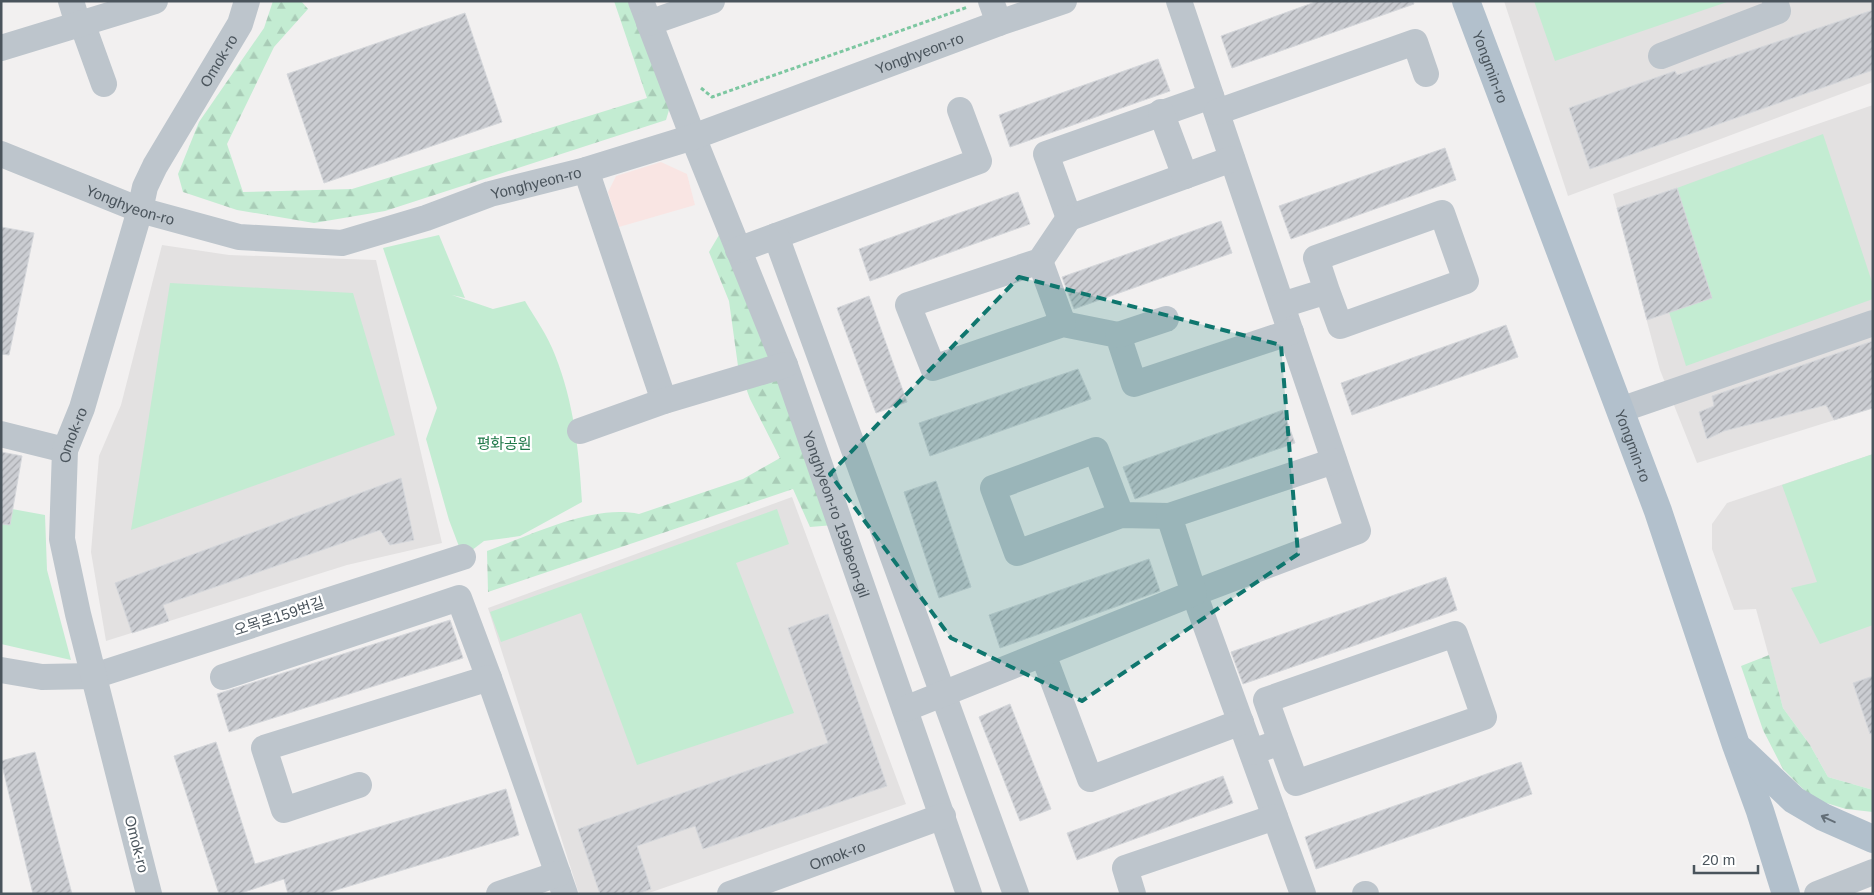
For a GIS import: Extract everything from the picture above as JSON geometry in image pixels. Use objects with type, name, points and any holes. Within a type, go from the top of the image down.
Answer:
[{"type":"main road","name":"Yongmin-ro","points":[[1466,1],[1658,511],[1760,811],[1786,894]]},
{"type":"main road","points":[[1736,745],[1794,800],[1823,818],[1873,839]]},
{"type":"street","points":[[1,48],[77,16],[155,1]]},
{"type":"street","name":"Omok-ro","points":[[149,894],[94,676],[62,539],[65,450],[82,408],[145,187],[155,166],[240,24],[246,1]]},
{"type":"street","points":[[645,12],[712,1]]},
{"type":"street","name":"Yonghyeon-ro","points":[[1,154],[140,210],[240,237],[342,242],[426,218],[490,194],[586,170],[692,137],[986,10],[1064,1]]},
{"type":"street","points":[[905,709],[1194,593],[1358,531],[1179,1]]},
{"type":"street","points":[[1662,56],[1778,11],[1775,1]]},
{"type":"street","name":"Yonghyeon-ro 159beon-gil","points":[[645,12],[692,137],[785,365],[969,894]]},
{"type":"street","points":[[77,16],[104,84]]},
{"type":"street","points":[[1068,218],[1046,154],[1161,112],[1214,104],[1415,42],[1426,74]]},
{"type":"street","points":[[738,250],[979,161],[960,110]]},
{"type":"street","points":[[1161,112],[1185,176]]},
{"type":"street","points":[[1166,319],[1118,335],[1063,324],[933,368],[908,305],[1040,261],[1068,218],[1232,159]]},
{"type":"street","points":[[586,170],[664,401]]},
{"type":"street","points":[[1442,213],[1466,281],[1340,326],[1327,290],[1316,258],[1442,213]]},
{"type":"street","points":[[776,236],[1016,894]]},
{"type":"street","points":[[1040,261],[1063,324]]},
{"type":"street","points":[[1282,306],[1327,290]]},
{"type":"street","points":[[1620,410],[1873,323]]},
{"type":"street","points":[[1118,335],[1134,384],[1291,332]]},
{"type":"street","points":[[580,431],[664,401],[785,365]]},
{"type":"street","points":[[1,434],[65,450]]},
{"type":"street","points":[[1121,515],[1096,450],[993,488],[1017,553],[1121,515],[1169,516],[1334,461]]},
{"type":"street","points":[[1169,516],[1194,593],[1276,817],[1302,894]]},
{"type":"street","name":"오목로159번길","points":[[1,670],[42,677],[94,676],[463,557]]},
{"type":"street","points":[[223,677],[460,598],[561,884],[499,894]]},
{"type":"street","points":[[1455,634],[1484,717],[1296,784],[1281,742],[1266,700],[1455,634]]},
{"type":"street","points":[[1043,654],[1090,779],[1241,722]]},
{"type":"street","points":[[360,785],[284,810],[264,748],[489,678]]},
{"type":"street","points":[[1252,752],[1281,742]]},
{"type":"street","name":"Omok-ro","points":[[730,894],[943,816]]},
{"type":"street","points":[[1133,894],[1125,868],[1276,817]]},
{"type":"street","points":[[1817,894],[1873,872]]},
{"type":"path","points":[[698,84],[702,90],[712,97],[986,10]]},
{"type":"highlighted area","points":[[1019,277],[1281,345],[1298,554],[1082,701],[951,638],[830,474]]},
{"type":"shaded area","points":[[1504,1],[1873,1],[1873,82],[1568,196]]},
{"type":"shaded area","points":[[1873,105],[1873,408],[1697,463],[1660,370],[1613,194]]},
{"type":"shaded area","points":[[661,162],[687,174],[695,205],[619,227],[608,192],[616,176]]},
{"type":"shaded area","points":[[162,245],[229,255],[376,260],[442,543],[347,565],[106,641],[91,552],[99,456],[121,405]]},
{"type":"shaded area","points":[[1873,454],[1873,790],[1828,777],[1810,745],[1783,708],[1756,609],[1734,610],[1712,549],[1712,524],[1727,503]]},
{"type":"shaded area","points":[[792,497],[906,804],[646,894],[579,894],[488,608]]},
{"type":"green space","points":[[273,1],[301,1],[308,9],[274,47],[227,144],[243,192],[352,189],[647,98],[614,1],[636,1],[672,100],[666,120],[385,211],[314,223],[237,210],[183,192],[178,174],[199,122],[264,28]]},
{"type":"green space","points":[[1534,1],[1730,1],[1555,61]]},
{"type":"green space","points":[[1823,134],[1873,285],[1873,299],[1686,366],[1669,312],[1712,298],[1677,188]]},
{"type":"green space","points":[[722,230],[834,525],[810,527],[793,489],[488,592],[487,551],[582,517],[621,512],[639,514],[743,479],[780,458],[750,399],[738,366],[729,301],[709,252]]},
{"type":"green space","name":"평화공원","points":[[439,235],[465,298],[452,295],[493,309],[525,301],[545,334],[555,355],[567,391],[577,446],[581,483],[582,502],[520,536],[484,541],[463,557],[449,520],[426,439],[437,408],[383,248]]},
{"type":"green space","points":[[170,283],[353,293],[395,435],[131,530]]},
{"type":"green space","points":[[1873,454],[1873,625],[1820,644],[1791,588],[1817,582],[1782,485]]},
{"type":"green space","points":[[1,507],[45,515],[47,570],[71,660],[1,644]]},
{"type":"green space","points":[[777,509],[789,544],[736,563],[794,713],[637,765],[581,613],[501,642],[490,612]]},
{"type":"green space","points":[[1769,655],[1783,708],[1810,745],[1828,777],[1873,790],[1873,812],[1846,809],[1813,799],[1783,769],[1763,730],[1741,666]]},
{"type":"building","points":[[1318,1],[1413,1],[1414,4],[1232,68],[1221,36]]},
{"type":"building","points":[[1873,10],[1873,70],[1590,169],[1569,108],[1675,71],[1677,75]]},
{"type":"building","points":[[465,13],[502,122],[324,183],[287,74]]},
{"type":"building","points":[[1158,59],[1170,91],[1010,147],[999,115]]},
{"type":"building","points":[[1445,148],[1456,180],[1291,239],[1279,206]]},
{"type":"building","points":[[1677,188],[1712,298],[1647,320],[1617,208]]},
{"type":"building","points":[[1018,192],[1030,224],[870,281],[859,249]]},
{"type":"building","points":[[1221,221],[1232,253],[1074,309],[1062,277]]},
{"type":"building","points":[[1,227],[34,233],[9,355],[1,354]]},
{"type":"building","points":[[869,296],[907,402],[876,413],[837,308]]},
{"type":"building","points":[[1506,325],[1518,357],[1352,415],[1341,383]]},
{"type":"building","points":[[1873,341],[1873,408],[1834,420],[1826,405],[1724,431],[1707,439],[1699,412],[1714,406],[1712,396]]},
{"type":"building","points":[[1078,369],[1091,399],[930,456],[919,423]]},
{"type":"building","points":[[1283,410],[1295,443],[1135,499],[1123,467]]},
{"type":"building","points":[[1,452],[22,456],[10,525],[1,524]]},
{"type":"building","points":[[401,478],[414,540],[390,545],[380,530],[163,605],[169,621],[132,633],[115,583]]},
{"type":"building","points":[[936,481],[971,587],[939,598],[904,492]]},
{"type":"building","points":[[1149,559],[1160,591],[1000,648],[989,615]]},
{"type":"building","points":[[1446,577],[1457,610],[1243,684],[1231,652]]},
{"type":"building","points":[[828,614],[887,786],[703,849],[695,826],[637,846],[651,889],[638,894],[600,894],[578,829],[828,743],[788,628]]},
{"type":"building","points":[[450,620],[463,658],[229,732],[217,694]]},
{"type":"building","points":[[1873,676],[1873,733],[1870,734],[1853,683]]},
{"type":"building","points":[[1010,704],[1051,809],[1020,821],[979,717]]},
{"type":"building","points":[[216,742],[255,864],[506,789],[519,835],[323,894],[288,894],[284,879],[238,894],[219,894],[174,756]]},
{"type":"building","points":[[35,752],[72,894],[33,894],[1,761]]},
{"type":"building","points":[[1521,762],[1532,794],[1316,869],[1305,837]]},
{"type":"building","points":[[1223,776],[1233,803],[1077,860],[1067,833]]}]
